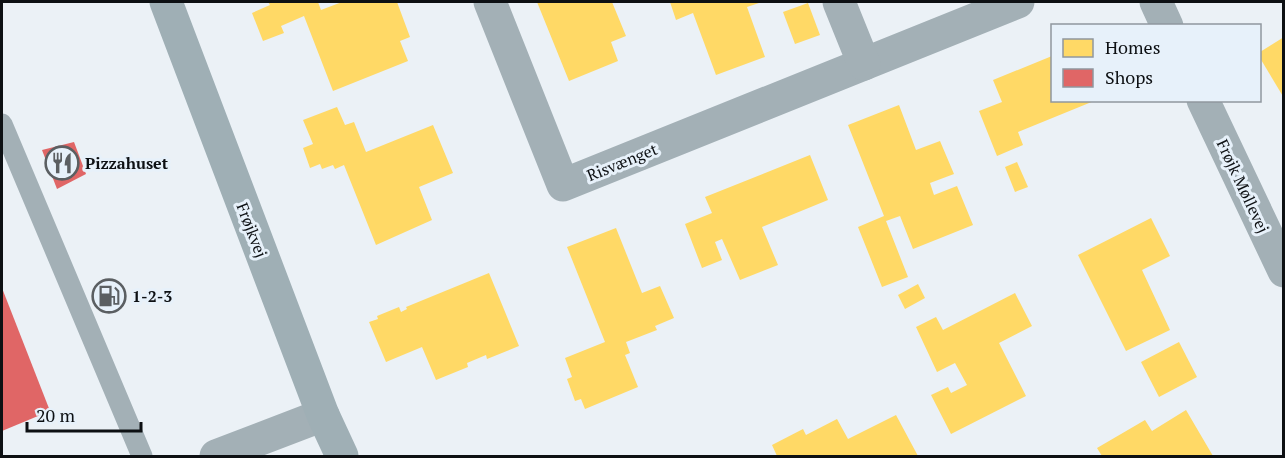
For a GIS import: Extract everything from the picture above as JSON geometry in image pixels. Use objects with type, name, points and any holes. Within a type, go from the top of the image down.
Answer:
[{"type":"street","name":"Frøjkvej","points":[[166,2],[323,415],[342,456]]},
{"type":"street","name":"Risvænget","points":[[490,2],[563,185],[1018,2]]},
{"type":"street","points":[[839,2],[864,64]]},
{"type":"street","points":[[1156,2],[1166,24]]},
{"type":"street","name":"Frøjk Møllevej","points":[[1204,102],[1284,271]]},
{"type":"street","points":[[216,456],[323,415]]},
{"type":"lane","points":[[2,124],[142,456]]},
{"type":"building: Homes","points":[[268,2],[318,2],[321,10],[342,2],[397,2],[410,37],[400,41],[408,61],[333,91],[304,16],[281,26],[284,33],[263,41],[252,13],[270,5]]},
{"type":"building: Homes","points":[[537,2],[612,2],[626,36],[611,42],[618,61],[569,81]]},
{"type":"building: Homes","points":[[670,2],[762,2],[747,7],[765,57],[716,75],[693,13],[676,20]]},
{"type":"building: Homes","points":[[808,3],[820,35],[795,44],[783,12]]},
{"type":"building: Homes","points":[[1284,37],[1284,98],[1261,60],[1261,51]]},
{"type":"building: Homes","points":[[1051,56],[1051,102],[1092,102],[1018,132],[1023,145],[997,156],[979,111],[1002,102],[993,80]]},
{"type":"building: Homes","points":[[899,105],[916,150],[940,141],[954,174],[930,183],[934,195],[957,186],[973,225],[913,249],[900,216],[886,221],[908,277],[882,287],[858,227],[884,216],[848,125]]},
{"type":"building: Homes","points":[[337,107],[345,125],[354,122],[366,152],[433,125],[453,173],[419,187],[432,220],[376,245],[344,165],[335,169],[333,165],[322,169],[320,164],[310,168],[303,148],[313,144],[303,120]]},
{"type":"building: Homes","points":[[810,155],[828,200],[762,227],[778,265],[740,280],[722,239],[715,242],[722,260],[702,268],[685,224],[712,213],[705,197]]},
{"type":"building: Homes","points":[[1017,162],[1028,187],[1015,192],[1005,167]]},
{"type":"building: Homes","points":[[1151,218],[1170,256],[1142,270],[1170,330],[1126,351],[1078,255]]},
{"type":"building: Homes","points":[[616,228],[642,293],[660,286],[674,318],[655,326],[657,330],[626,342],[630,353],[625,355],[638,387],[585,409],[581,399],[575,401],[567,379],[572,377],[565,358],[605,342],[567,247]]},
{"type":"building: Homes","points":[[489,273],[519,346],[487,359],[486,355],[467,363],[468,367],[436,380],[422,347],[386,362],[369,322],[399,307],[401,312],[407,309],[406,307]]},
{"type":"building: Homes","points":[[918,284],[925,298],[905,309],[898,295]]},
{"type":"building: Homes","points":[[1015,293],[1032,326],[999,343],[1026,396],[951,434],[931,395],[948,387],[951,393],[967,385],[955,363],[937,372],[916,327],[936,317],[943,330]]},
{"type":"building: Homes","points":[[1179,342],[1197,377],[1159,397],[1141,362]]},
{"type":"building: Homes","points":[[1186,410],[1213,456],[1102,456],[1097,448],[1145,420],[1152,431]]},
{"type":"building: Homes","points":[[896,415],[918,456],[777,456],[772,445],[803,429],[806,435],[837,419],[848,439]]},
{"type":"building: Shops","points":[[74,142],[86,174],[57,189],[42,150]]},
{"type":"building: Shops","points":[[2,288],[50,411],[2,431]]},
{"type":"place","name":"Pizzahuset","points":[[62,163]]},
{"type":"place","name":"1-2-3","points":[[109,296]]}]
